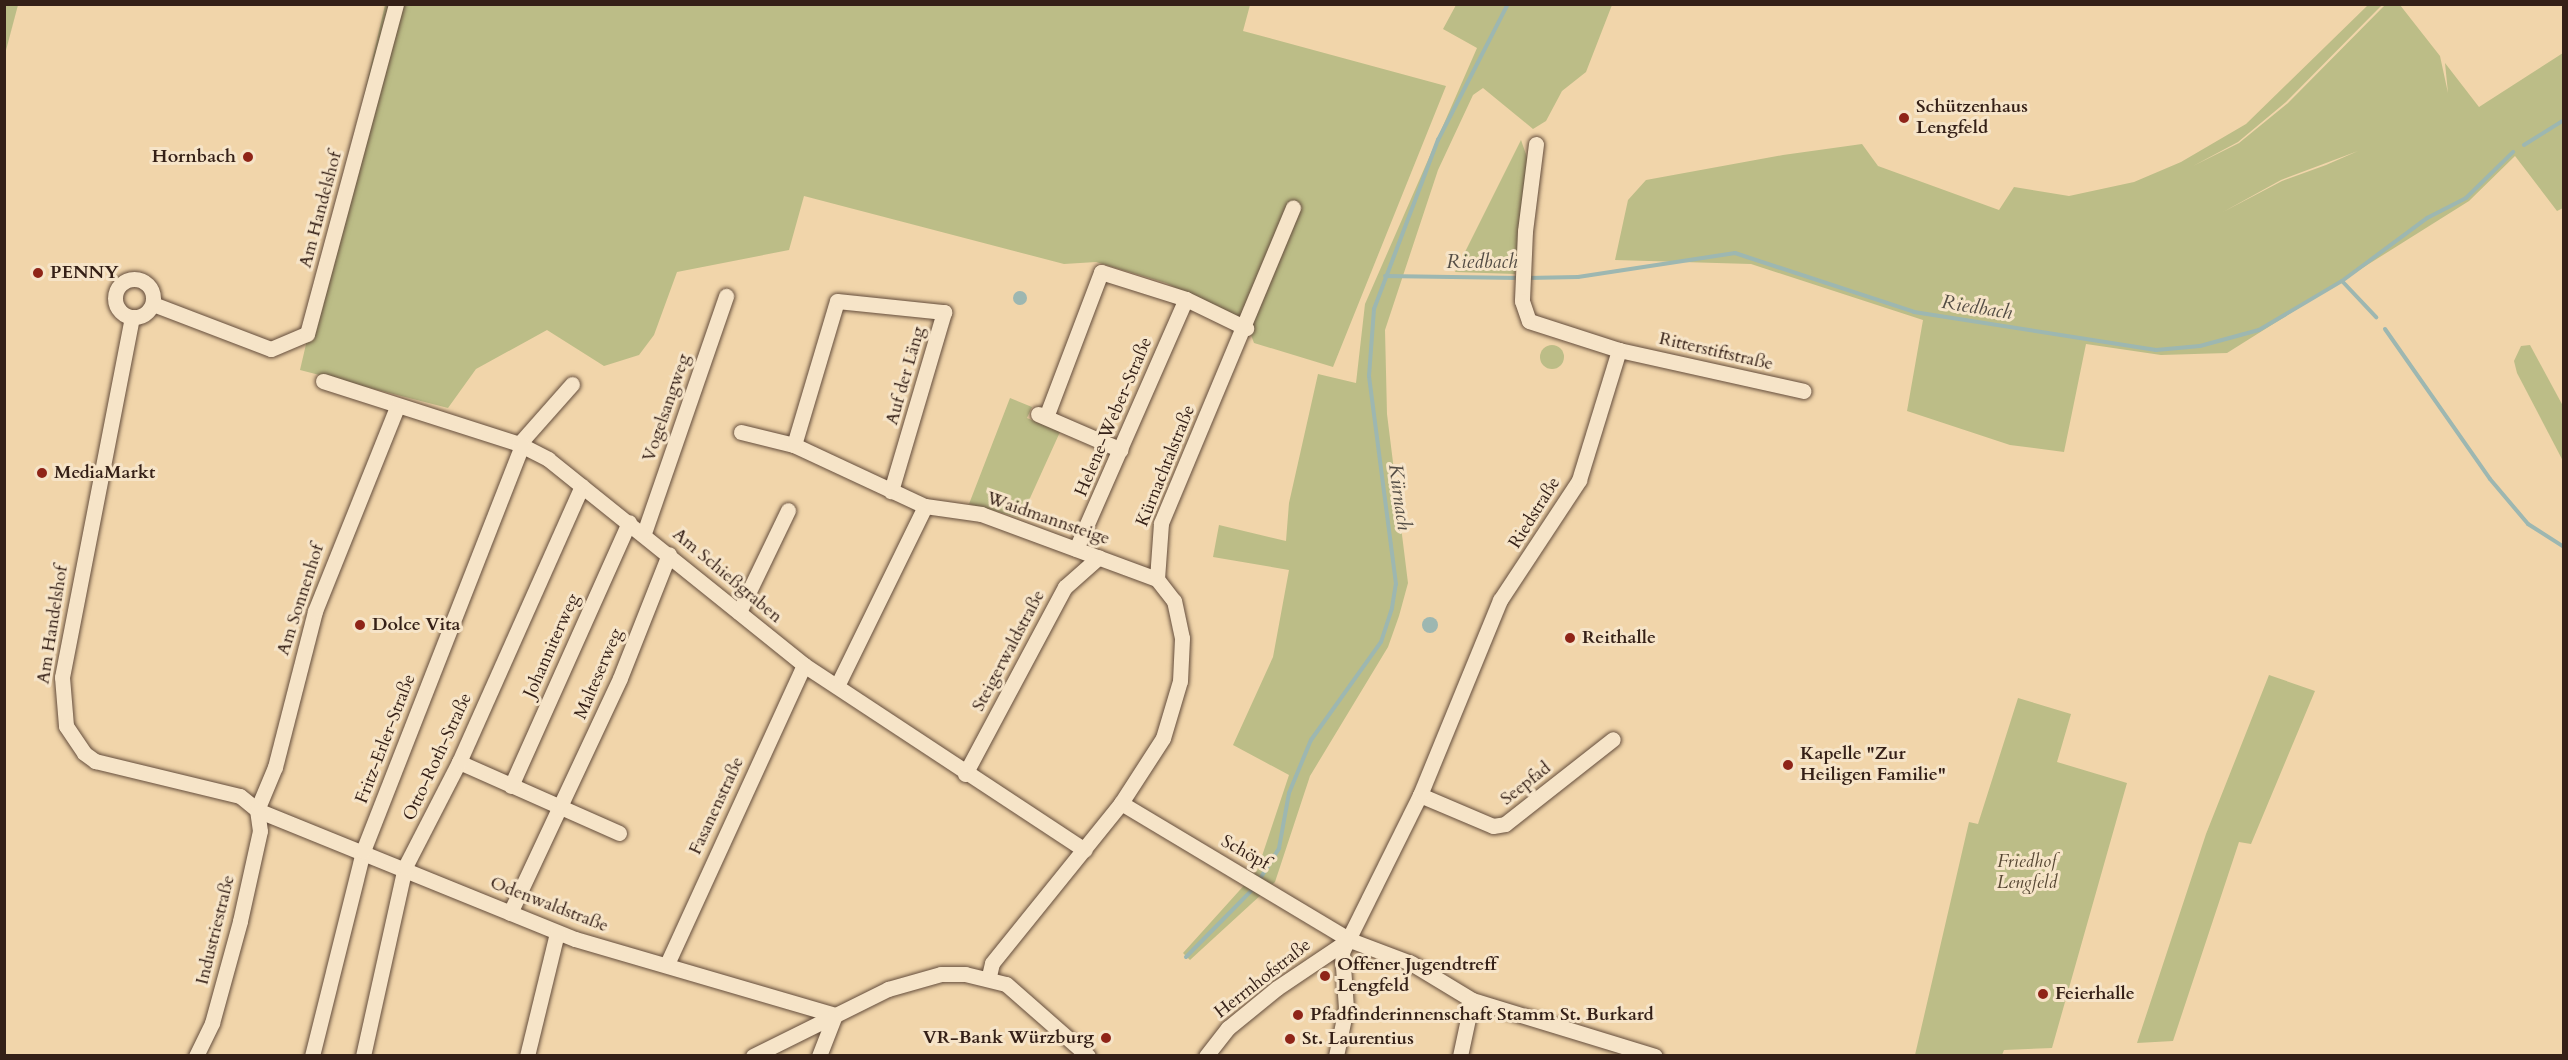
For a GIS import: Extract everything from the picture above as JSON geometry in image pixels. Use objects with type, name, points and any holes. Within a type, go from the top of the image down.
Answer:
[{"type":"street","name":"Am Handelshof","points":[[153,304],[271,350],[307,334],[396,4]]},
{"type":"street","points":[[1536,144],[1523,311],[1537,327],[1619,350]]},
{"type":"street","name":"Kürnachtalstraße","points":[[1157,579],[1161,523],[1246,328],[1293,208]]},
{"type":"street","points":[[1121,450],[1041,415],[1101,272],[1186,299],[1246,328]]},
{"type":"street","points":[[142,280],[149,286],[153,304],[132,317],[117,307],[117,289],[124,282],[142,280]]},
{"type":"street","name":"Vogelsangweg","points":[[644,533],[726,296]]},
{"type":"street","name":"Helene-Weber-Straße","points":[[1077,549],[1186,299]]},
{"type":"street","name":"Auf der Läng","points":[[794,446],[837,301],[944,312],[891,491]]},
{"type":"street","name":"Am Handelshof","points":[[132,317],[83,558],[61,708],[77,745],[95,761],[223,790],[256,810]]},
{"type":"street","name":"Ritterstiftstraße","points":[[1619,350],[1804,392]]},
{"type":"street","name":"Riedstraße","points":[[1336,1056],[1345,987],[1342,952],[1350,940],[1420,795],[1500,600],[1579,480],[1619,350]]},
{"type":"street","name":"Am Schießgraben","points":[[323,381],[397,407],[521,444],[644,533],[804,665],[965,774],[1084,850]]},
{"type":"street","points":[[521,444],[572,384]]},
{"type":"street","name":"Am Sonnenhof","points":[[256,810],[275,767],[315,611],[397,407]]},
{"type":"street","name":"Waidmannsteige","points":[[741,432],[794,446],[925,506],[981,514],[1157,579]]},
{"type":"street","name":"Fritz-Erler-Straße","points":[[312,1056],[363,851],[521,444]]},
{"type":"street","name":"Otto-Roth-Straße","points":[[363,1056],[405,867],[459,762],[582,486]]},
{"type":"street","points":[[837,686],[925,506]]},
{"type":"street","points":[[739,612],[788,510]]},
{"type":"street","name":"Johanniterweg","points":[[512,786],[628,522]]},
{"type":"street","name":"Malteserweg","points":[[510,913],[559,807],[669,554]]},
{"type":"street","name":"Steigerwaldstraße","points":[[965,774],[1065,587],[1099,557]]},
{"type":"street","points":[[989,976],[992,963],[1121,803],[1163,738],[1180,681],[1178,620],[1174,601],[1157,579]]},
{"type":"street","name":"Fasanenstraße","points":[[667,964],[804,665]]},
{"type":"street","name":"Seepfad","points":[[1420,795],[1493,826],[1505,824],[1613,739]]},
{"type":"street","points":[[459,762],[619,833]]},
{"type":"street","name":"Schöpf","points":[[1121,803],[1265,886],[1350,940],[1411,963],[1472,1000],[1655,1056]]},
{"type":"street","name":"Odenwaldstraße","points":[[256,810],[405,867],[557,933],[835,1015]]},
{"type":"street","name":"Industriestraße","points":[[196,1056],[212,1023],[240,921],[260,831],[256,810]]},
{"type":"street","points":[[527,1056],[557,933]]},
{"type":"street","name":"Herrnhofstraße","points":[[1206,1056],[1228,1028],[1277,988],[1350,940]]},
{"type":"street","points":[[753,1056],[914,979],[989,976],[1006,984],[1088,1056]]},
{"type":"street","points":[[1460,1056],[1472,1000]]},
{"type":"street","points":[[793,1036],[820,1052],[835,1015]]},
{"type":"green space","points":[[4,5],[18,5],[5,54]]},
{"type":"green space","points":[[385,5],[1250,5],[1243,31],[1446,86],[1333,367],[1254,343],[1246,322],[1166,283],[1096,262],[1064,264],[804,196],[789,250],[677,272],[654,335],[639,355],[604,366],[547,330],[476,369],[448,408],[300,370]]},
{"type":"green space","points":[[1456,5],[1612,5],[1586,72],[1562,91],[1546,121],[1533,129],[1483,88],[1473,95],[1438,170],[1385,330],[1387,414],[1408,583],[1399,616],[1388,647],[1310,776],[1275,882],[1190,960],[1183,953],[1257,871],[1289,775],[1233,745],[1273,657],[1289,570],[1213,557],[1219,525],[1286,541],[1289,503],[1318,374],[1356,383],[1365,304],[1477,48],[1443,29]]},
{"type":"green space","points":[[2368,5],[2382,5],[2286,102],[2238,142],[2193,166],[2239,143],[2288,103],[2385,5],[2400,5],[2440,56],[2448,93],[2445,63],[2479,107],[2563,53],[2563,208],[2557,211],[2515,156],[2469,201],[2227,353],[2161,355],[2086,344],[2064,452],[2010,445],[1907,411],[1923,320],[1751,264],[1615,260],[1628,200],[1646,180],[1783,155],[1862,144],[1878,166],[1999,210],[2014,187],[2069,196],[2134,182],[2181,162],[2246,124]],"holes":[[[2358,151],[2282,181],[2223,212],[2281,180]]]},
{"type":"green space","points":[[1521,140],[1528,160],[1515,274],[1455,272]]},
{"type":"green space","points":[[1552,345],[1557,346],[1563,352],[1563,362],[1557,368],[1552,369],[1547,368],[1541,362],[1540,357],[1541,352],[1547,346]]},
{"type":"green space","points":[[2530,345],[2563,406],[2563,461],[2517,373],[2514,361],[2521,346]]},
{"type":"green space","points":[[1010,398],[1032,407],[1027,418],[1060,432],[1021,518],[969,504]]},
{"type":"green space","points":[[2269,675],[2315,691],[2251,844],[2239,842],[2173,1041],[2137,1043],[2206,834]]},
{"type":"green space","name":"Friedhof Lengfeld","points":[[2018,698],[2071,714],[2057,762],[2127,783],[2052,1048],[2004,1050],[2002,1055],[1915,1055],[1969,822],[1978,824]]},
{"type":"water","points":[[1020,291],[1025,293],[1027,298],[1025,303],[1020,305],[1015,303],[1013,298],[1015,293]]},
{"type":"water","points":[[1430,617],[1438,625],[1430,633],[1422,625]]},
{"type":"waterway","name":"Kürnach","points":[[1258,882],[1279,848],[1289,793],[1311,740],[1381,642],[1392,608],[1396,584],[1369,376],[1374,309],[1438,140],[1508,4]]},
{"type":"waterway","name":"Riedbach","points":[[2524,145],[2564,120]]},
{"type":"waterway","name":"Riedbach","points":[[1527,278],[1578,277],[1735,253],[1914,312],[2156,350],[2200,346],[2259,330],[2342,281],[2427,218],[2466,198],[2513,152]]},
{"type":"waterway","name":"Riedbach","points":[[1385,276],[1519,278]]},
{"type":"waterway","points":[[2342,281],[2376,317]]},
{"type":"waterway","points":[[2385,329],[2490,479],[2528,524],[2564,547]]},
{"type":"waterway","name":"Kürnach","points":[[1186,957],[1254,888]]},
{"type":"place","name":"Schützenhaus Lengfeld","points":[[1904,118]]},
{"type":"place","name":"Hornbach","points":[[248,157]]},
{"type":"place","name":"PENNY","points":[[38,273]]},
{"type":"place","name":"MediaMarkt","points":[[42,473]]},
{"type":"place","name":"Dolce Vita","points":[[360,625]]},
{"type":"place","name":"Reithalle","points":[[1570,638]]},
{"type":"place","name":"Kapelle \"Zur Heiligen Familie\"","points":[[1788,765]]},
{"type":"place","name":"Offener Jugendtreff Lengfeld","points":[[1325,976]]},
{"type":"place","name":"Feierhalle","points":[[2043,994]]},
{"type":"place","name":"Pfadfinderinnenschaft Stamm St. Burkard","points":[[1298,1015]]},
{"type":"place","name":"VR-Bank Würzburg","points":[[1106,1038]]},
{"type":"place","name":"St. Laurentius","points":[[1290,1039]]}]
